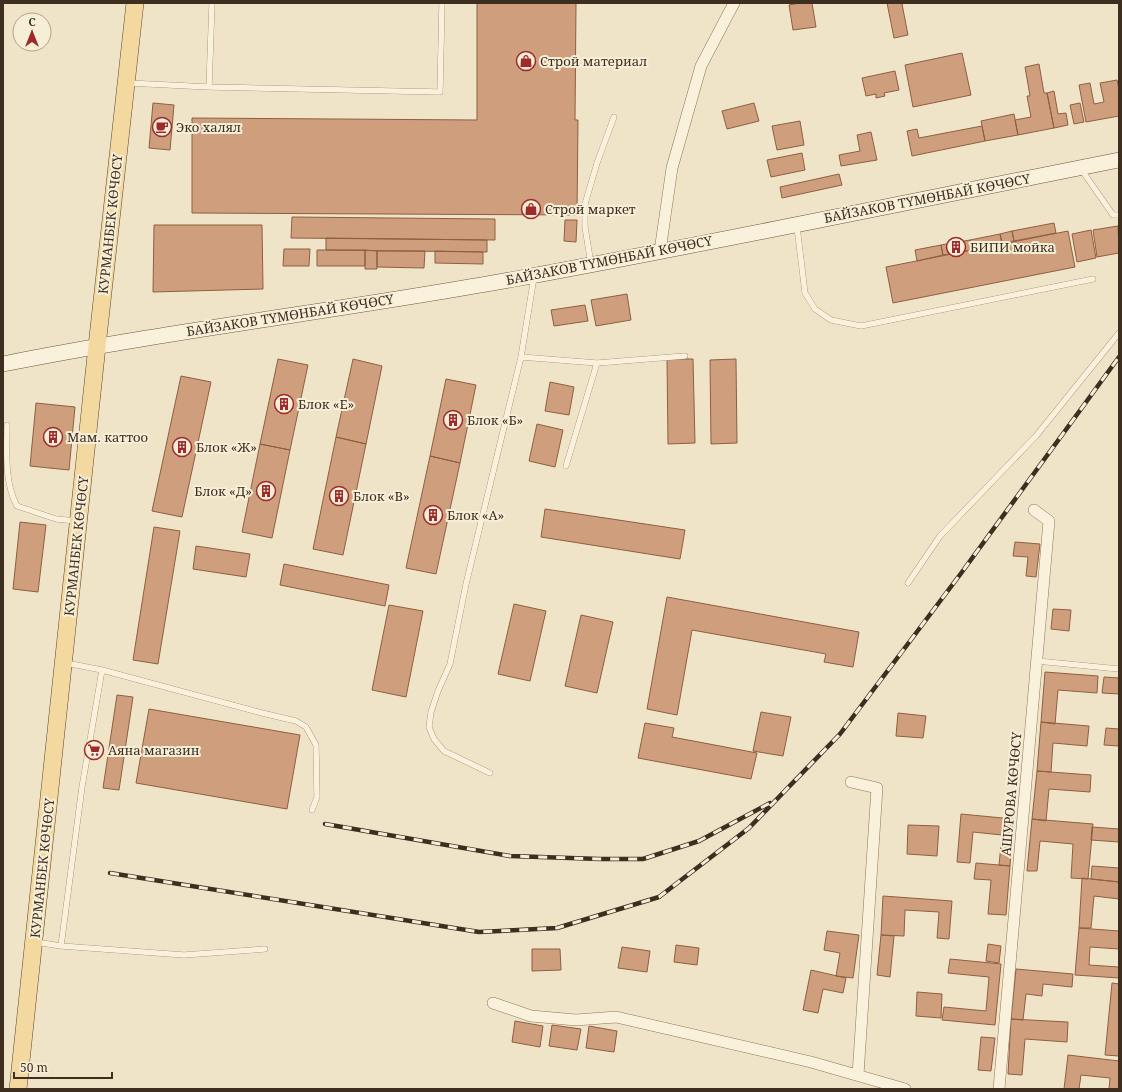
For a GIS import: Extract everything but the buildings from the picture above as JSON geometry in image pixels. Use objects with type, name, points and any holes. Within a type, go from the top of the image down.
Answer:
[{"type":"main road","name":"КУРМАНБЕК КӨЧӨСҮ","points":[[18,1089],[125,83],[135,3]]},
{"type":"main road","name":"БАЙЗАКОВ ТҮМӨНБАЙ КӨЧӨСҮ","points":[[3,364],[97,346],[534,275],[1119,160]]},
{"type":"street","points":[[660,251],[672,168],[701,66],[734,3]]},
{"type":"street","name":"АШУРОВА КӨЧӨСҮ","points":[[999,1089],[1049,521],[1034,510]]},
{"type":"street","points":[[851,782],[877,788],[858,1075]]},
{"type":"street","points":[[493,1003],[531,1016],[576,1020],[616,1017],[811,1062],[905,1089]]},
{"type":"lane","points":[[209,88],[212,3]]},
{"type":"lane","points":[[125,83],[209,88],[440,92],[442,3]]},
{"type":"lane","points":[[591,264],[585,227],[585,204],[597,163],[614,117]]},
{"type":"lane","points":[[1080,168],[1113,215],[1119,215]]},
{"type":"lane","points":[[796,224],[805,293],[816,309],[830,320],[861,326],[1093,279]]},
{"type":"lane","points":[[490,773],[444,751],[434,739],[429,727],[438,691],[450,664],[466,584],[521,357],[534,275]]},
{"type":"lane","points":[[908,583],[940,536],[1036,436],[1119,333]]},
{"type":"lane","points":[[521,357],[597,363],[684,356]]},
{"type":"lane","points":[[566,466],[597,363]]},
{"type":"lane","points":[[7,425],[8,481],[13,499],[17,506],[56,519],[79,521]]},
{"type":"lane","points":[[1037,661],[1119,669]]},
{"type":"lane","points":[[64,663],[102,670],[296,721],[306,728],[316,745],[317,797],[312,810]]},
{"type":"lane","points":[[61,946],[82,787],[102,670]]},
{"type":"lane","points":[[34,942],[61,946],[184,955],[265,949]]},
{"type":"railway","points":[[110,873],[479,932],[557,928],[659,897],[749,828],[840,734],[962,572],[1119,357]]},
{"type":"railway","points":[[325,824],[510,856],[643,859],[699,841],[770,803]]},
{"type":"place","name":"Строй материал","points":[[526,61]]},
{"type":"place","name":"Эко халял","points":[[162,127]]},
{"type":"place","name":"Строй маркет","points":[[531,209]]},
{"type":"place","name":"БИПИ мойка","points":[[956,247]]},
{"type":"place","name":"Блок «Е»","points":[[284,404]]},
{"type":"place","name":"Блок «Б»","points":[[453,420]]},
{"type":"place","name":"Мам. каттоо","points":[[53,437]]},
{"type":"place","name":"Блок «Ж»","points":[[182,447]]},
{"type":"place","name":"Блок «Д»","points":[[266,491]]},
{"type":"place","name":"Блок «В»","points":[[339,496]]},
{"type":"place","name":"Блок «А»","points":[[433,515]]},
{"type":"place","name":"Аяна магазин","points":[[94,750]]}]
